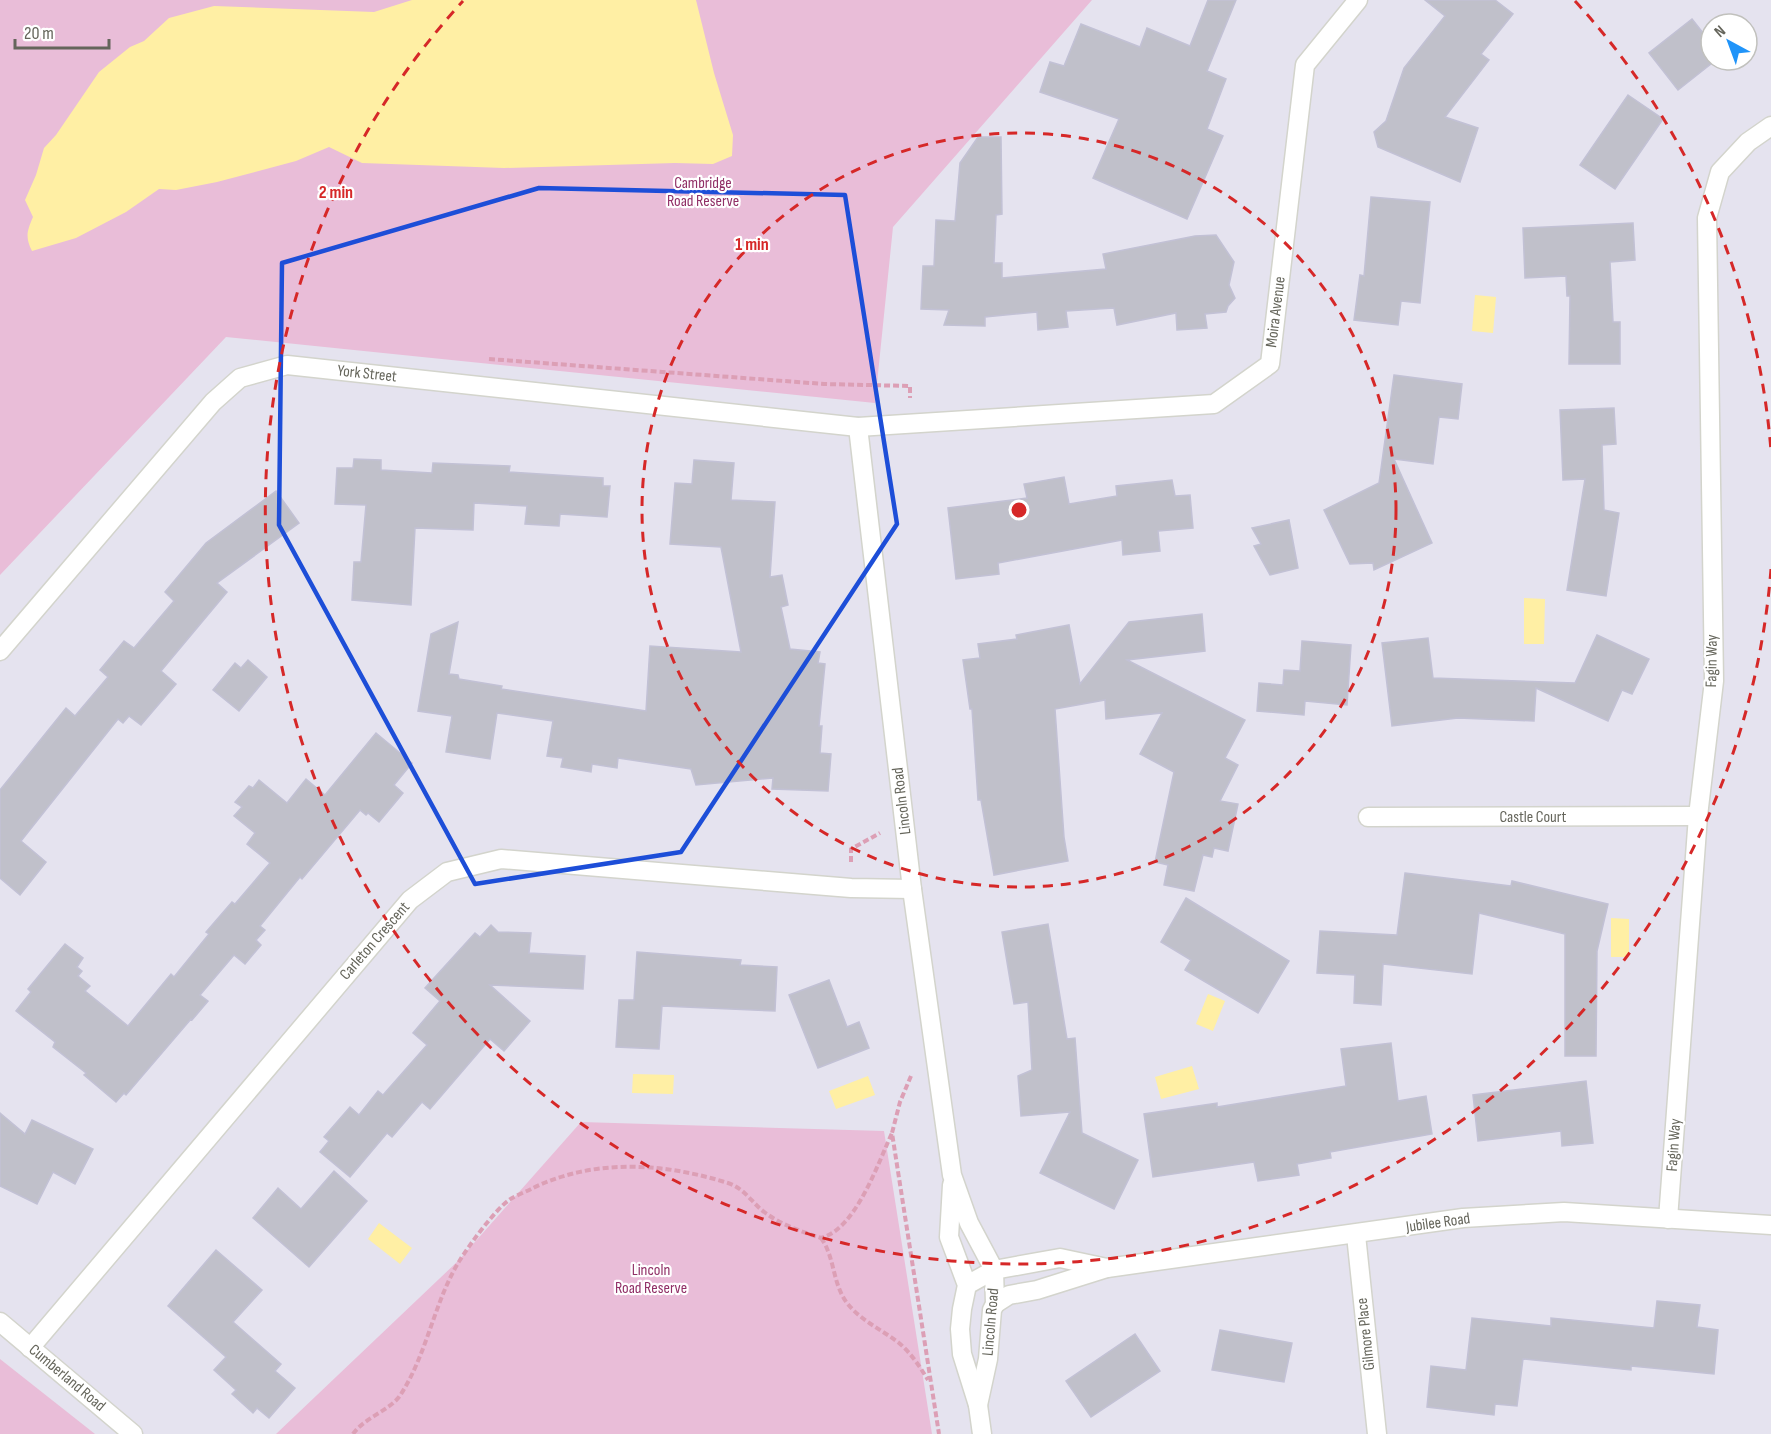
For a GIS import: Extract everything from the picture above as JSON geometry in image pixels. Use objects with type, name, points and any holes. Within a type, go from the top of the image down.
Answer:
[{"type":"street","name":"Moira Avenue","points":[[858,427],[1214,404],[1270,364],[1305,65],[1358,0]]},
{"type":"street","name":"Fagin Way","points":[[1668,1218],[1698,816],[1714,681],[1707,218],[1720,172],[1748,142],[1771,126]]},
{"type":"street","name":"York Street","points":[[0,651],[213,402],[240,378],[287,365],[858,427]]},
{"type":"street","name":"Lincoln Road","points":[[858,427],[912,890],[952,1175],[949,1237],[968,1285],[960,1329],[962,1354],[978,1405],[982,1434]]},
{"type":"street","name":"Castle Court","points":[[1368,817],[1698,816]]},
{"type":"street","name":"Carleton Crescent","points":[[30,1348],[410,900],[447,872],[501,859],[851,888],[912,890]]},
{"type":"street","name":"Lincoln Road","points":[[952,1175],[969,1223],[994,1270],[995,1304],[992,1310],[988,1359],[978,1405]]},
{"type":"street","name":"Jubilee Road","points":[[995,1304],[1009,1295],[1046,1287],[1107,1268],[1463,1218],[1564,1212],[1771,1225]]},
{"type":"street","name":"Gilmore Place","points":[[1356,1234],[1377,1434]]},
{"type":"street","name":"Jubilee Road","points":[[968,1285],[994,1270],[1060,1258],[1107,1268]]},
{"type":"street","points":[[968,1285],[995,1304]]},
{"type":"street","name":"Cumberland Road","points":[[0,1322],[133,1434]]},
{"type":"path","points":[[478,358],[824,384],[910,386],[910,424]]},
{"type":"path","points":[[851,888],[851,849],[884,831]]},
{"type":"path","points":[[821,1238],[834,1232],[859,1205],[892,1133],[900,1102],[914,1068]]},
{"type":"path","points":[[892,1133],[939,1434]]},
{"type":"path","points":[[353,1434],[397,1399],[413,1371],[459,1260],[495,1214],[509,1200],[547,1181],[591,1168],[639,1166],[683,1170],[731,1184],[748,1195],[769,1216],[821,1238],[827,1246],[838,1288],[846,1302],[859,1316],[901,1345],[930,1383]]},
{"type":"highlighted area","points":[[539,188],[845,195],[897,524],[681,852],[475,884],[279,525],[282,263]]},
{"type":"green space","name":"Cambridge Road Reserve","points":[[0,0],[1092,0],[893,227],[875,403],[226,337],[0,575]]},
{"type":"green space","name":"Lincoln Road Reserve","points":[[581,1122],[884,1131],[932,1434],[276,1434],[459,1260]]},
{"type":"green space","points":[[0,1359],[95,1434],[0,1434]]},
{"type":"shaded area","points":[[412,0],[696,0],[714,73],[733,135],[732,156],[713,164],[504,168],[362,163],[329,147],[296,161],[217,182],[176,190],[159,189],[126,212],[76,238],[32,251],[28,242],[28,234],[33,217],[25,200],[44,148],[56,135],[99,72],[130,47],[144,41],[169,18],[214,6],[374,12]]},
{"type":"shaded area","points":[[1475,295],[1496,297],[1493,333],[1472,331]]},
{"type":"shaded area","points":[[1524,598],[1545,599],[1544,644],[1524,644]]},
{"type":"shaded area","points":[[1611,918],[1629,919],[1629,957],[1611,957]]},
{"type":"shaded area","points":[[1208,994],[1225,1001],[1213,1031],[1196,1024]]},
{"type":"shaded area","points":[[1192,1066],[1199,1089],[1161,1099],[1155,1077]]},
{"type":"shaded area","points":[[633,1074],[674,1075],[673,1094],[632,1093]]},
{"type":"shaded area","points":[[868,1076],[875,1095],[836,1109],[829,1091]]},
{"type":"shaded area","points":[[379,1223],[412,1248],[400,1264],[368,1239]]},
{"type":"building","points":[[1208,0],[1236,0],[1207,71],[1226,79],[1207,129],[1223,136],[1187,219],[1093,178],[1119,119],[1040,92],[1050,62],[1064,66],[1081,24],[1140,47],[1147,28],[1190,46]]},
{"type":"building","points":[[1425,0],[1495,0],[1513,14],[1481,54],[1489,60],[1445,117],[1478,128],[1460,182],[1378,147],[1374,132],[1386,121],[1404,68],[1445,16]]},
{"type":"building","points":[[1692,19],[1699,28],[1699,72],[1701,72],[1678,90],[1649,53]]},
{"type":"building","points":[[1628,95],[1663,119],[1615,189],[1580,165]]},
{"type":"building","points":[[978,137],[1001,137],[1002,214],[996,215],[994,263],[1002,263],[1002,278],[1106,269],[1103,254],[1195,236],[1216,235],[1234,262],[1229,285],[1235,298],[1226,312],[1205,314],[1207,328],[1177,330],[1176,313],[1117,325],[1114,308],[1066,311],[1068,327],[1038,330],[1037,312],[985,317],[985,326],[944,325],[949,310],[921,309],[923,266],[934,266],[936,220],[955,221],[960,163]]},
{"type":"building","points":[[1371,197],[1430,202],[1420,303],[1401,301],[1398,325],[1354,320],[1360,275],[1364,276]]},
{"type":"building","points":[[1633,223],[1635,260],[1610,262],[1613,322],[1620,322],[1620,364],[1569,364],[1570,296],[1567,296],[1566,276],[1525,278],[1523,228]]},
{"type":"building","points":[[1394,375],[1462,384],[1458,419],[1439,417],[1433,464],[1394,459],[1432,543],[1374,570],[1373,563],[1350,564],[1324,510],[1379,483]]},
{"type":"building","points":[[1614,408],[1616,444],[1602,445],[1604,510],[1619,513],[1606,596],[1567,590],[1585,479],[1563,480],[1560,410]]},
{"type":"building","points":[[354,459],[381,460],[381,470],[432,473],[433,463],[510,466],[509,472],[603,478],[603,486],[610,486],[607,517],[560,514],[559,526],[525,524],[527,506],[474,503],[473,530],[415,528],[411,605],[352,600],[354,562],[361,562],[366,505],[335,504],[337,468],[353,468]]},
{"type":"building","points":[[694,460],[734,463],[731,500],[775,502],[770,577],[782,575],[788,605],[781,607],[790,649],[820,652],[818,663],[825,664],[819,726],[822,726],[820,753],[831,754],[828,791],[772,789],[773,778],[696,785],[691,769],[618,758],[617,768],[592,764],[591,772],[561,767],[563,758],[547,756],[553,721],[497,713],[490,759],[446,752],[452,716],[418,711],[431,634],[458,622],[449,674],[458,675],[459,679],[502,686],[501,689],[646,711],[650,646],[741,652],[721,547],[670,544],[675,483],[692,484]]},
{"type":"building","points":[[1064,477],[1069,504],[1117,496],[1116,486],[1172,480],[1175,496],[1190,495],[1193,528],[1158,531],[1160,551],[1123,555],[1122,540],[998,563],[999,574],[956,579],[948,508],[1027,498],[1024,484]]},
{"type":"building","points":[[276,491],[299,523],[217,583],[227,592],[161,671],[176,684],[141,725],[129,716],[123,723],[118,719],[21,841],[46,862],[20,895],[0,878],[0,790],[66,708],[75,716],[108,677],[100,670],[124,641],[134,648],[174,601],[165,592],[206,543]]},
{"type":"building","points":[[1289,520],[1298,568],[1270,575],[1254,546],[1261,544],[1252,528]]},
{"type":"building","points":[[1202,614],[1205,651],[1127,660],[1245,720],[1225,758],[1238,765],[1220,801],[1238,804],[1228,851],[1214,848],[1212,857],[1203,855],[1194,891],[1164,885],[1168,865],[1155,862],[1174,772],[1140,754],[1162,713],[1106,719],[1105,700],[1055,709],[1064,837],[1068,861],[994,875],[981,800],[978,800],[972,709],[970,709],[963,660],[980,658],[978,644],[1017,639],[1016,635],[1069,625],[1080,684],[1129,622]]},
{"type":"building","points":[[1597,635],[1649,659],[1632,694],[1622,690],[1608,721],[1536,688],[1534,721],[1458,718],[1392,726],[1382,643],[1428,638],[1433,678],[1575,683]]},
{"type":"building","points":[[1302,641],[1351,645],[1347,705],[1305,701],[1304,715],[1257,711],[1259,683],[1283,685],[1284,670],[1300,671]]},
{"type":"building","points":[[248,660],[267,677],[239,711],[213,690],[235,663],[241,668]]},
{"type":"building","points":[[376,733],[412,763],[394,785],[403,793],[379,822],[360,810],[260,926],[265,930],[256,940],[261,945],[245,964],[234,955],[200,995],[208,1001],[126,1095],[124,1093],[116,1102],[84,1075],[86,1073],[53,1047],[55,1042],[16,1011],[31,992],[28,989],[65,944],[83,958],[77,967],[82,971],[78,976],[90,986],[85,991],[128,1026],[171,974],[174,977],[209,934],[206,932],[232,902],[235,904],[270,863],[247,844],[255,833],[234,816],[242,807],[235,802],[249,786],[253,788],[259,780],[287,803],[306,779],[325,795]]},
{"type":"building","points":[[1405,873],[1511,886],[1512,881],[1608,904],[1597,951],[1596,1056],[1565,1056],[1565,934],[1479,913],[1472,974],[1383,964],[1381,1005],[1354,1003],[1355,975],[1317,973],[1320,931],[1397,935]]},
{"type":"building","points":[[1186,898],[1289,961],[1258,1013],[1185,970],[1191,960],[1161,942]]},
{"type":"building","points":[[1048,924],[1067,1039],[1075,1038],[1082,1133],[1138,1160],[1114,1209],[1040,1173],[1070,1112],[1021,1116],[1018,1076],[1032,1070],[1028,1002],[1014,1004],[1002,932]]},
{"type":"building","points":[[491,925],[498,932],[531,933],[529,953],[585,956],[583,989],[490,985],[530,1021],[504,1051],[490,1039],[430,1109],[422,1102],[392,1137],[387,1133],[350,1177],[320,1152],[329,1141],[324,1137],[350,1107],[359,1115],[378,1091],[383,1095],[427,1045],[413,1033],[440,1001],[425,988],[475,933],[480,937]]},
{"type":"building","points":[[637,952],[741,960],[740,965],[777,967],[775,1011],[662,1006],[659,1049],[616,1047],[619,1000],[634,1000]]},
{"type":"building","points":[[829,980],[847,1027],[859,1022],[869,1048],[818,1068],[789,995]]},
{"type":"building","points":[[1391,1043],[1398,1101],[1426,1096],[1432,1134],[1330,1152],[1331,1158],[1297,1164],[1299,1175],[1258,1181],[1254,1162],[1153,1177],[1144,1114],[1217,1103],[1217,1107],[1346,1086],[1341,1049]]},
{"type":"building","points":[[1586,1081],[1593,1143],[1562,1146],[1561,1131],[1478,1141],[1473,1095]]},
{"type":"building","points":[[0,1113],[25,1134],[32,1120],[93,1149],[75,1184],[53,1172],[37,1204],[0,1186]]},
{"type":"building","points":[[334,1171],[367,1201],[309,1267],[253,1218],[278,1188],[301,1209]]},
{"type":"building","points":[[216,1250],[262,1290],[233,1322],[281,1364],[275,1371],[295,1388],[269,1418],[257,1408],[253,1413],[232,1394],[236,1390],[214,1370],[226,1357],[168,1306]]},
{"type":"building","points":[[1657,1301],[1700,1305],[1697,1327],[1718,1330],[1714,1374],[1631,1366],[1631,1370],[1523,1359],[1517,1406],[1495,1404],[1494,1415],[1427,1407],[1431,1366],[1466,1370],[1472,1318],[1551,1326],[1551,1318],[1654,1328]]},
{"type":"building","points":[[1220,1330],[1292,1343],[1284,1382],[1212,1370]]},
{"type":"building","points":[[1135,1334],[1160,1371],[1091,1417],[1066,1381]]}]
